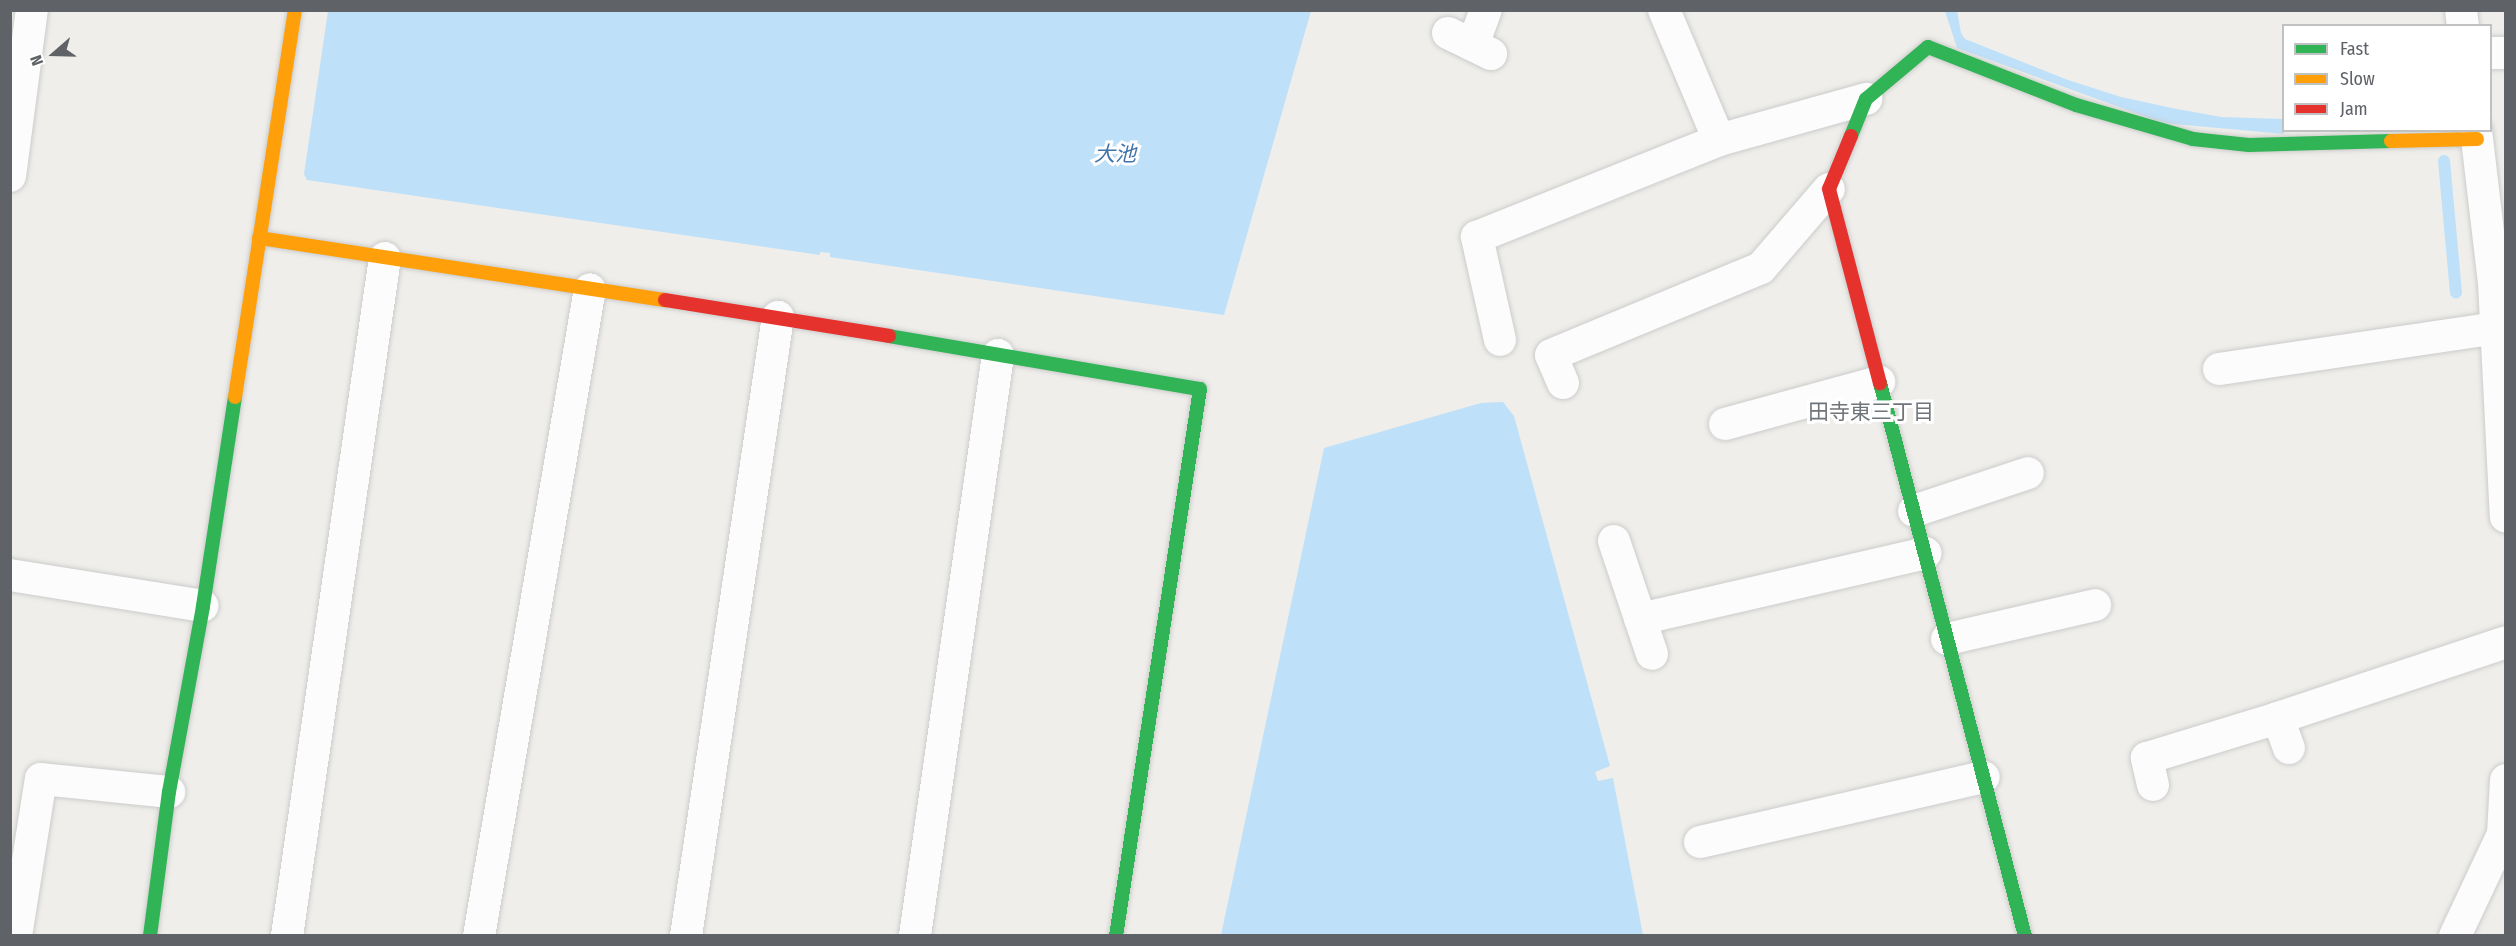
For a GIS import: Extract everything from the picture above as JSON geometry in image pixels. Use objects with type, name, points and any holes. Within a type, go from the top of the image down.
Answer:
[{"type":"street","points":[[10,176],[32,10]]},
{"type":"street","points":[[150,936],[169,792],[203,606],[295,10]]},
{"type":"street","points":[[1470,44],[1486,10]]},
{"type":"street","points":[[1664,10],[1719,140]]},
{"type":"street","points":[[1500,340],[1477,237],[1719,140],[1866,99],[1928,47],[2076,105],[2193,139],[2249,145],[2477,135],[2500,283],[2497,328],[2505,517]]},
{"type":"street","points":[[1563,383],[1551,355],[1761,268],[1829,189],[1866,99]]},
{"type":"street","points":[[1829,189],[2025,936]]},
{"type":"street","points":[[260,238],[778,317],[1200,389],[1116,936]]},
{"type":"street","points":[[287,936],[385,258]]},
{"type":"street","points":[[479,936],[590,289]]},
{"type":"street","points":[[686,936],[778,317]]},
{"type":"street","points":[[2219,369],[2497,328]]},
{"type":"street","points":[[915,936],[998,355]]},
{"type":"street","points":[[1725,424],[1879,382]]},
{"type":"street","points":[[1914,511],[2028,473]]},
{"type":"street","points":[[1614,541],[1652,654]]},
{"type":"street","points":[[1640,619],[1925,553]]},
{"type":"street","points":[[10,575],[203,606]]},
{"type":"street","points":[[1947,639],[2095,606]]},
{"type":"street","points":[[2153,785],[2147,758],[2278,718],[2505,642]]},
{"type":"street","points":[[2278,718],[2289,748]]},
{"type":"street","points":[[1700,842],[1984,777]]},
{"type":"street","points":[[16,936],[41,779],[169,792]]},
{"type":"street","points":[[2455,936],[2503,834],[2505,780]]},
{"type":"water","name":"大池","points":[[328,10],[1311,11],[1224,315],[830,257],[830,253],[820,252],[820,255],[307,180],[304,174]]},
{"type":"water","points":[[1945,11],[1957,11],[1961,33],[1965,39],[2068,80],[2121,97],[2221,117],[2282,119],[2284,134],[2163,123],[1957,48]]},
{"type":"water","points":[[1503,402],[1514,416],[1610,766],[1595,772],[1598,781],[1613,778],[1643,935],[1221,935],[1324,448],[1481,403]]},
{"type":"waterway","points":[[2444,161],[2456,292]]},
{"type":"traffic: fast","points":[[1851,136],[1866,99],[1928,47],[2076,105],[2193,139],[2249,145],[2391,141]]},
{"type":"traffic: fast","points":[[889,336],[1200,389],[1116,936]]},
{"type":"traffic: fast","points":[[1880,383],[2025,936]]},
{"type":"traffic: fast","points":[[150,936],[169,792],[203,606],[235,397]]},
{"type":"traffic: slow","points":[[235,397],[295,10]]},
{"type":"traffic: slow","points":[[2391,141],[2477,139]]},
{"type":"traffic: slow","points":[[259,238],[665,300]]},
{"type":"traffic: jam","points":[[1851,136],[1829,189],[1880,383]]},
{"type":"traffic: jam","points":[[665,300],[889,336]]},
{"type":"district","name":"田寺東三丁目","points":[[1871,412]]}]
